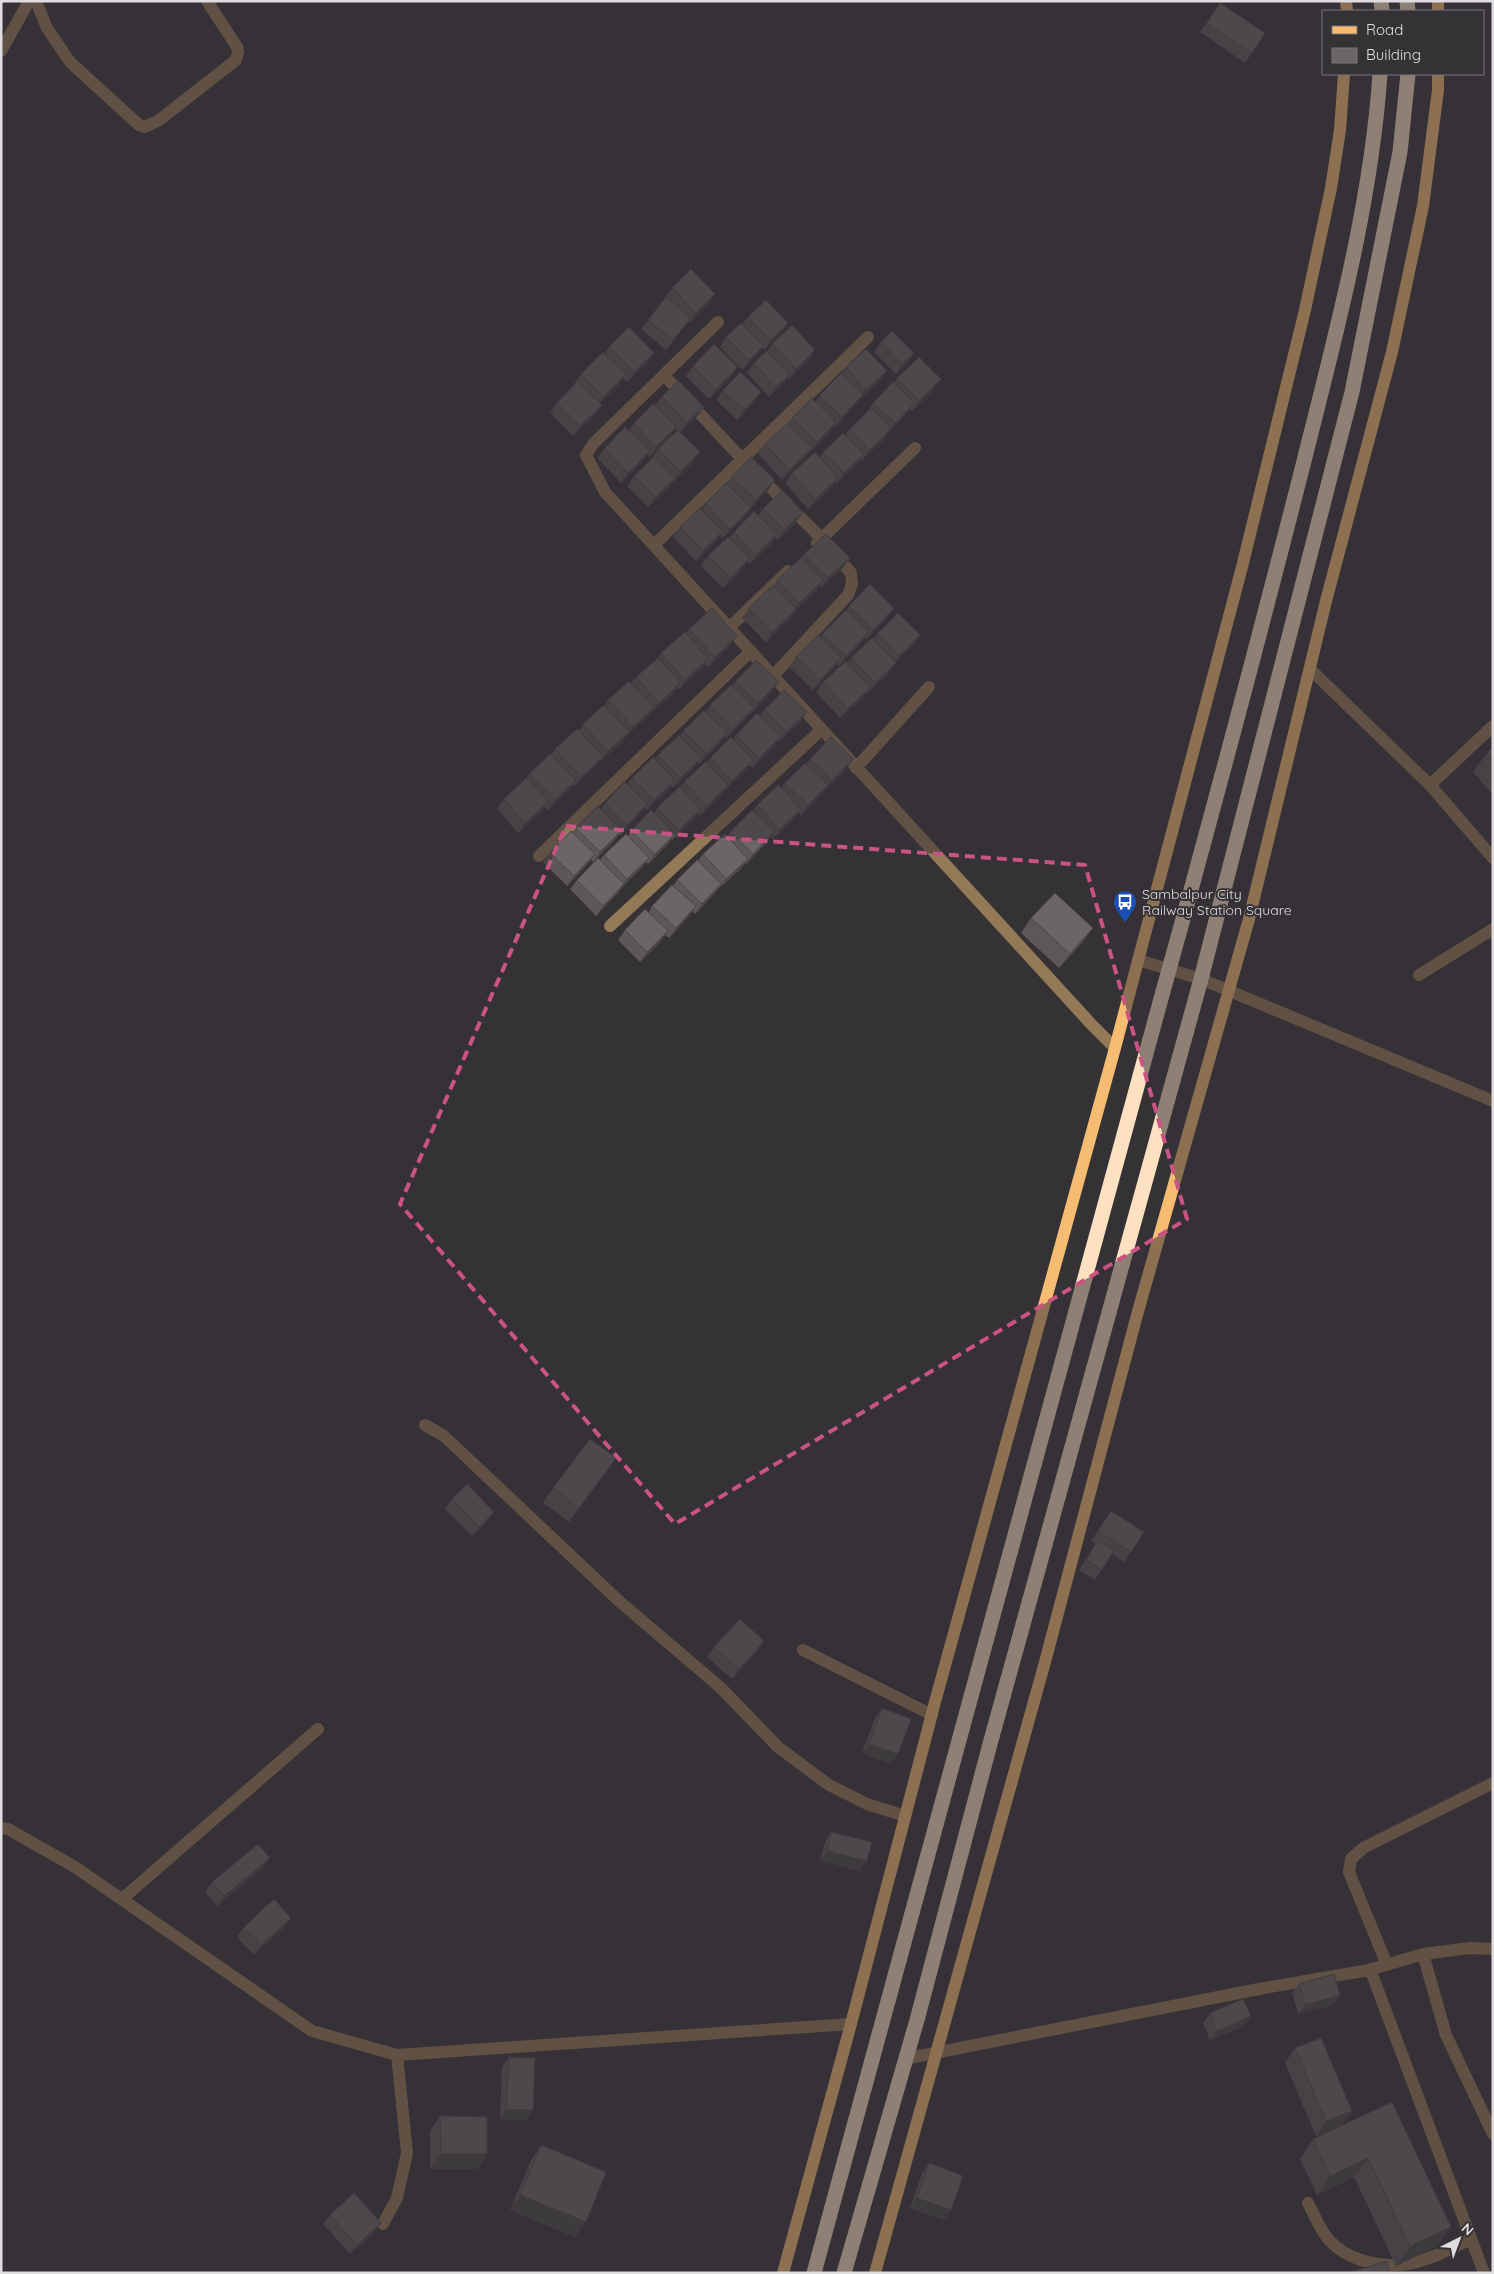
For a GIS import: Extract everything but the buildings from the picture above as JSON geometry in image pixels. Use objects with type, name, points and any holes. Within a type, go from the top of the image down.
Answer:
[{"type":"highway","points":[[814,2273],[1169,969],[1213,817],[1328,363],[1352,260],[1371,159],[1380,75]]},
{"type":"highway","points":[[844,2273],[904,2059],[917,2020],[992,1734],[1201,979],[1352,392],[1400,152],[1408,75]]},
{"type":"main road","points":[[783,2273],[932,1715],[1115,1048],[1240,576],[1305,310],[1331,188],[1340,130],[1344,75]]},
{"type":"main road","points":[[874,2273],[1047,1652],[1137,1315],[1249,919],[1310,670],[1392,352],[1423,206],[1438,90],[1438,75]]},
{"type":"street","points":[[1,51],[29,1]]},
{"type":"street","points":[[36,1],[47,28],[70,62],[138,125],[144,127],[158,121],[236,60],[237,47],[207,1]]},
{"type":"street","points":[[718,322],[594,443],[586,455],[605,492],[856,768],[1115,1048]]},
{"type":"street","points":[[654,545],[868,337]]},
{"type":"street","points":[[664,376],[742,459],[821,538],[851,573],[852,584],[848,595],[773,676]]},
{"type":"street","points":[[729,628],[916,448]]},
{"type":"street","points":[[539,856],[751,651]]},
{"type":"street","points":[[1310,670],[1430,784],[1493,858]]},
{"type":"street","points":[[856,768],[928,687]]},
{"type":"street","points":[[1430,784],[1493,726]]},
{"type":"street","points":[[610,926],[822,730]]},
{"type":"street","points":[[1419,975],[1493,929]]},
{"type":"street","points":[[1138,960],[1201,979],[1493,1101]]},
{"type":"street","points":[[425,1425],[444,1436],[619,1601],[721,1688],[778,1746],[829,1785],[867,1804],[905,1816]]},
{"type":"street","points":[[804,1650],[932,1715]]},
{"type":"street","points":[[122,1899],[318,1729]]},
{"type":"street","points":[[1387,1965],[1349,1872],[1351,1859],[1355,1853],[1363,1848],[1493,1783]]},
{"type":"street","points":[[1,1828],[8,1829],[75,1867],[312,2030],[397,2055],[851,2024]]},
{"type":"street","points":[[904,2059],[1370,1969],[1423,1954],[1470,1948],[1493,1949]]},
{"type":"street","points":[[1423,1954],[1446,2035],[1493,2134]]},
{"type":"street","points":[[1370,1969],[1484,2273]]},
{"type":"street","points":[[383,2224],[397,2198],[408,2153],[397,2055]]},
{"type":"street","points":[[1308,2203],[1328,2240],[1348,2255],[1371,2264],[1392,2268],[1417,2264],[1471,2239]]},
{"type":"highlighted area","points":[[566,826],[1085,865],[1187,1219],[675,1524],[400,1204]]},
{"type":"place","name":"Sambalpur City Railway Station Square","points":[[1125,923]]}]
